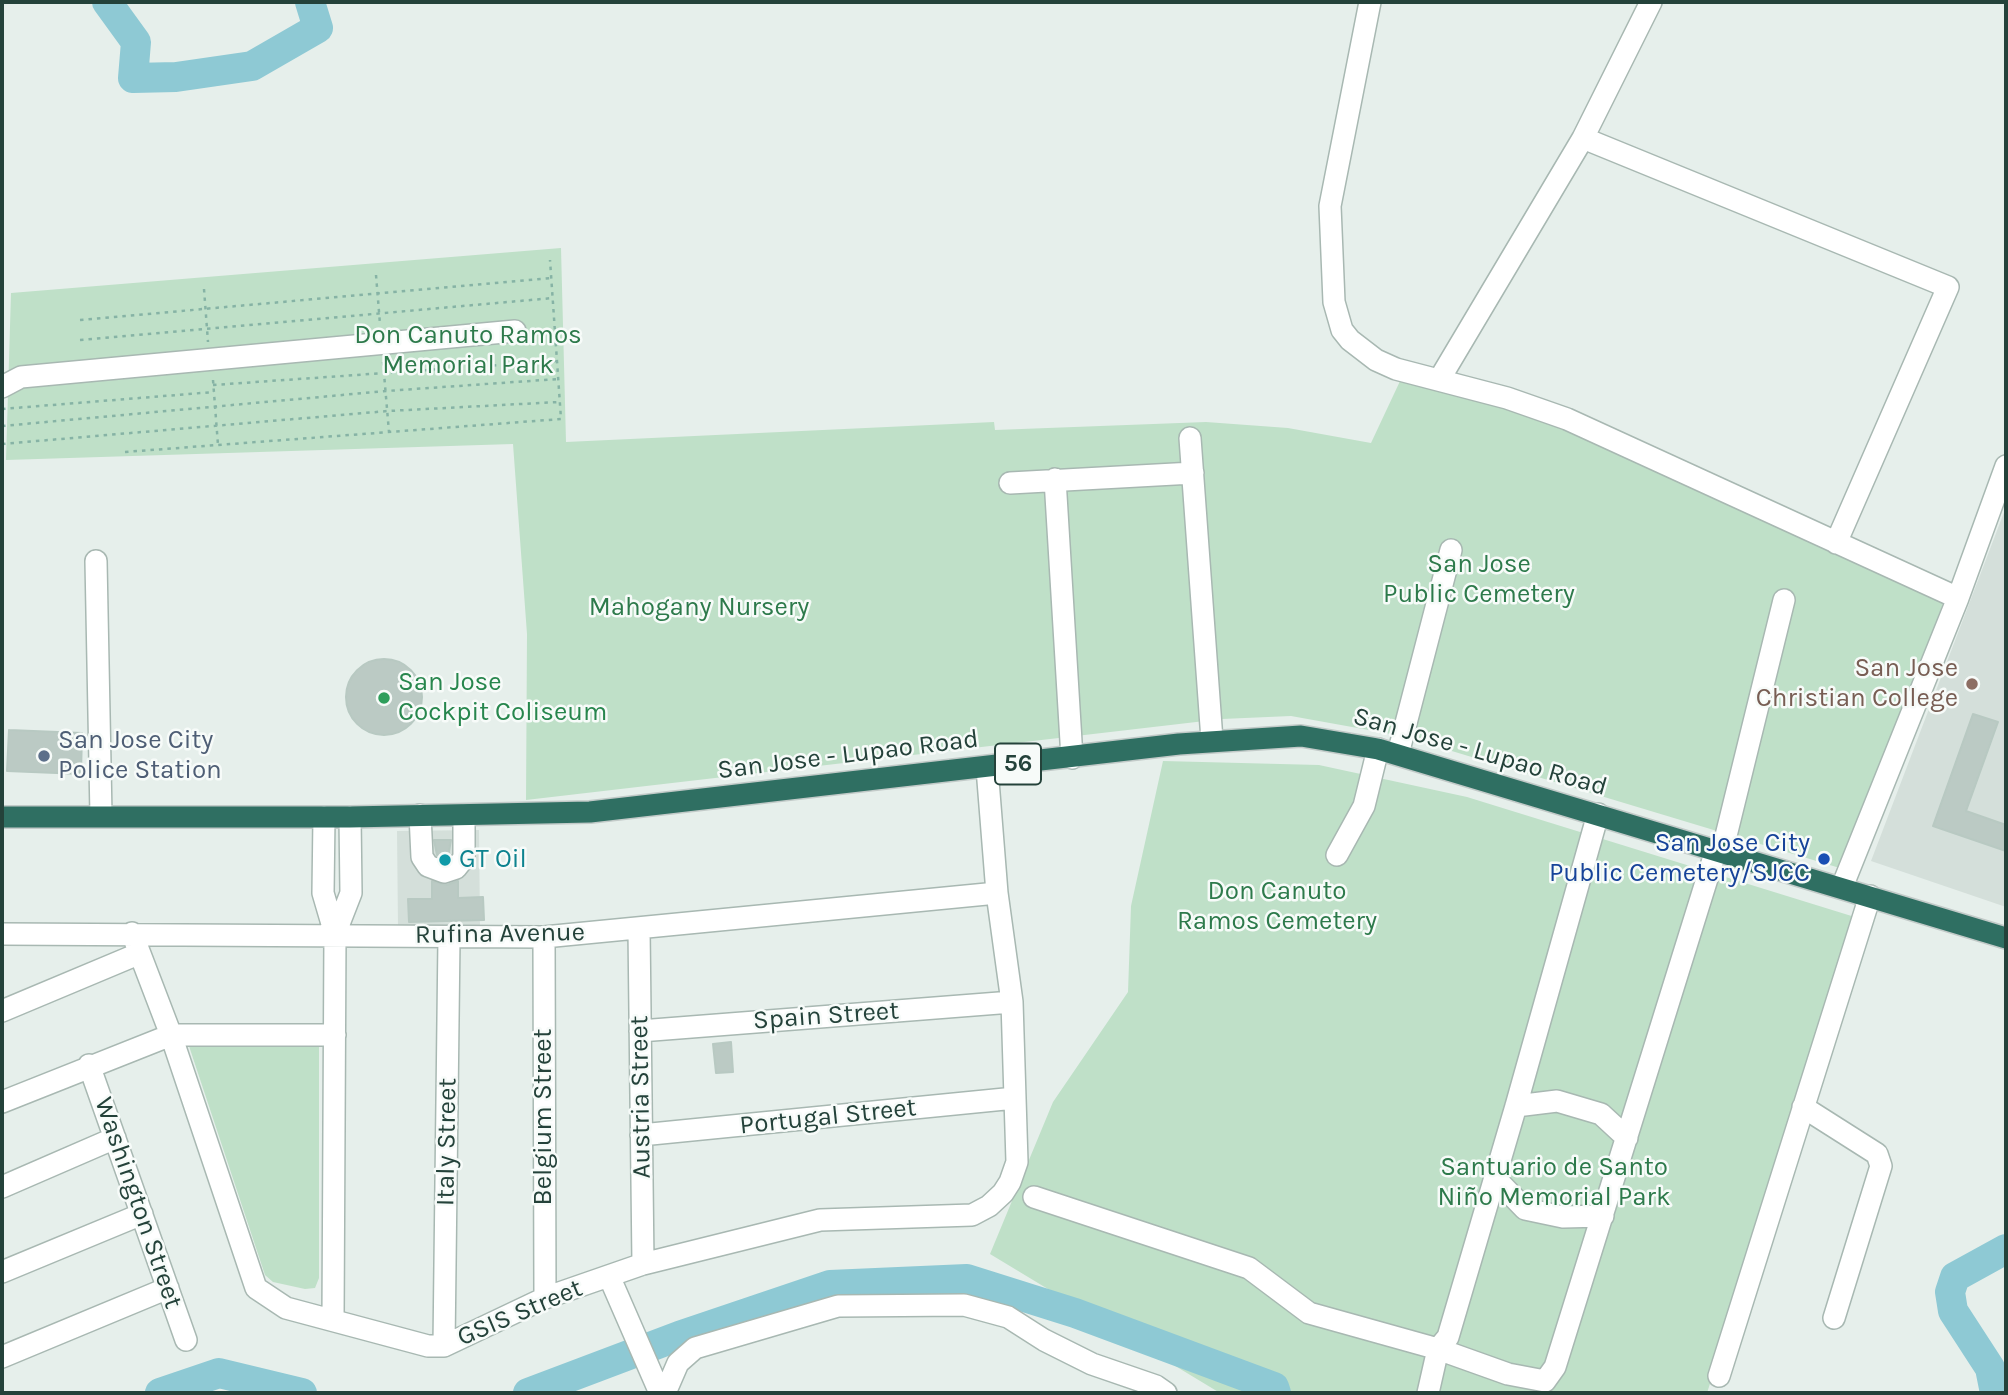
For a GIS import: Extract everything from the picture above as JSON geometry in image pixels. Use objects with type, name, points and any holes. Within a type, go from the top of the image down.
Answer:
[{"type":"highway","name":"San Jose - Lupao Road","points":[[2,817],[350,817],[590,812],[1212,740],[1301,736],[1388,752],[2006,937]]},
{"type":"street","points":[[1370,2],[1330,206],[1334,302],[1342,330],[1361,350],[1396,369],[1557,415],[1958,598]]},
{"type":"street","points":[[1439,380],[1583,138],[1651,2]]},
{"type":"street","points":[[1583,138],[1948,287],[1836,543]]},
{"type":"street","points":[[2,387],[21,377],[515,331]]},
{"type":"street","points":[[1190,438],[1212,740]]},
{"type":"street","points":[[1842,887],[1958,598],[2006,467]]},
{"type":"street","points":[[1010,483],[1193,473]]},
{"type":"street","points":[[1055,479],[1072,758]]},
{"type":"street","points":[[1336,855],[1364,806],[1388,752],[1451,550]]},
{"type":"street","points":[[96,561],[101,816]]},
{"type":"street","points":[[1034,1198],[1249,1268],[1309,1314],[1438,1349],[1508,1374],[1545,1381],[1555,1367],[1719,851],[1784,600]]},
{"type":"street","points":[[987,768],[996,893],[1012,1002],[1015,1098]]},
{"type":"street","points":[[1428,1393],[1438,1349],[1448,1338],[1495,1178],[1598,814]]},
{"type":"street","points":[[420,815],[422,857],[428,866],[444,872],[456,868],[464,858],[464,815]]},
{"type":"street","points":[[324,817],[323,893],[335,934],[333,1319]]},
{"type":"street","points":[[335,934],[351,893],[350,817]]},
{"type":"street","name":"Rufina Avenue","points":[[2,934],[544,937],[996,893]]},
{"type":"street","points":[[1719,1376],[1870,896]]},
{"type":"street","name":"Austria Street","points":[[639,929],[643,1264]]},
{"type":"street","name":"GSIS Street","points":[[132,933],[171,1035],[252,1281],[261,1294],[279,1305],[428,1346],[444,1346],[545,1298],[643,1264],[820,1220],[972,1215],[989,1206],[1003,1193],[1016,1168],[1015,1098]]},
{"type":"street","name":"Belgium Street","points":[[544,937],[545,1298]]},
{"type":"street","name":"Italy Street","points":[[444,1346],[449,938]]},
{"type":"street","points":[[2,1011],[138,954]]},
{"type":"street","name":"Spain Street","points":[[640,1031],[1012,1002]]},
{"type":"street","points":[[2,1102],[89,1065],[171,1035],[335,1035]]},
{"type":"street","name":"Washington Street","points":[[89,1065],[186,1340]]},
{"type":"street","name":"Portugal Street","points":[[642,1135],[1015,1098]]},
{"type":"street","points":[[1516,1106],[1557,1101],[1601,1114],[1628,1138]]},
{"type":"street","points":[[1803,1107],[1877,1154],[1881,1166],[1834,1318]]},
{"type":"street","points":[[2,1187],[115,1138]]},
{"type":"street","points":[[1495,1178],[1525,1209],[1563,1217],[1603,1216]]},
{"type":"street","points":[[2,1272],[142,1214]]},
{"type":"street","points":[[609,1276],[663,1393]]},
{"type":"street","points":[[2,1357],[168,1288]]},
{"type":"street","points":[[663,1393],[678,1363],[695,1348],[838,1306],[964,1305],[1008,1317],[1044,1340],[1092,1364],[1156,1386],[1166,1393]]},
{"type":"path","points":[[125,452],[561,419],[551,260]]},
{"type":"path","points":[[80,320],[551,278]]},
{"type":"path","points":[[80,340],[553,298]]},
{"type":"path","points":[[213,385],[557,361]]},
{"type":"path","points":[[2,426],[558,379]]},
{"type":"path","points":[[2,409],[214,392]]},
{"type":"path","points":[[2,444],[388,411],[559,402]]},
{"type":"shaded area","name":"San Jose Christian College","points":[[2006,507],[2006,907],[1871,861]]},
{"type":"shaded area","points":[[479,830],[480,925],[398,926],[397,831]]},
{"type":"green space","points":[[561,248],[566,442],[994,422],[995,430],[1206,422],[1288,428],[1371,443],[1401,379],[1520,410],[1944,601],[1843,869],[1402,736],[1291,716],[1222,719],[526,800],[527,634],[513,444],[6,460],[11,293]]},
{"type":"green space","name":"Santuario de Santo Niño Memorial Park","points":[[1163,761],[1319,765],[1467,797],[1858,918],[1707,1393],[1220,1393],[990,1254],[1053,1102],[1128,992],[1131,906]]},
{"type":"green space","points":[[319,1041],[319,1278],[315,1288],[305,1289],[273,1282],[265,1275],[188,1043]]},
{"type":"building","name":"San Jose Cockpit Coliseum","points":[[384,659],[398,662],[411,670],[419,683],[422,697],[419,711],[411,724],[398,732],[384,735],[370,732],[357,724],[349,711],[346,697],[349,683],[357,670],[370,662]]},
{"type":"building","points":[[1973,714],[1998,722],[1966,811],[2006,825],[2006,851],[1933,826]]},
{"type":"building","name":"San Jose City Police Station","points":[[9,730],[82,733],[81,774],[7,771]]},
{"type":"building","points":[[434,840],[451,840],[448,857],[437,855]]},
{"type":"building","points":[[432,881],[447,885],[458,881],[458,898],[483,897],[484,920],[409,922],[408,899],[432,899]]},
{"type":"building","points":[[731,1042],[733,1072],[716,1073],[713,1044]]},
{"type":"waterway","points":[[107,2],[136,42],[133,78],[176,77],[252,66],[318,28],[310,2]]},
{"type":"waterway","points":[[1995,1393],[1990,1368],[1953,1311],[1950,1292],[1955,1277],[2006,1249]]},
{"type":"waterway","points":[[528,1393],[679,1336],[830,1285],[967,1279],[1075,1313],[1274,1387],[1276,1393]]},
{"type":"waterway","points":[[160,1393],[219,1373],[302,1393]]},
{"type":"place","name":"San Jose Christian College","points":[[1972,684]]},
{"type":"place","name":"San Jose Cockpit Coliseum","points":[[384,698]]},
{"type":"place","name":"San Jose City Police Station","points":[[44,756]]},
{"type":"place","name":"San Jose City Public Cemetery/SJCC","points":[[1824,859]]},
{"type":"place","name":"GT Oil","points":[[445,860]]},
{"type":"park label","name":"Don Canuto Ramos Memorial Park","points":[[468,351]]},
{"type":"park label","name":"San Jose Public Cemetery","points":[[1479,580]]},
{"type":"park label","name":"Mahogany Nursery","points":[[699,608]]},
{"type":"park label","name":"Don Canuto Ramos Cemetery","points":[[1277,907]]}]
